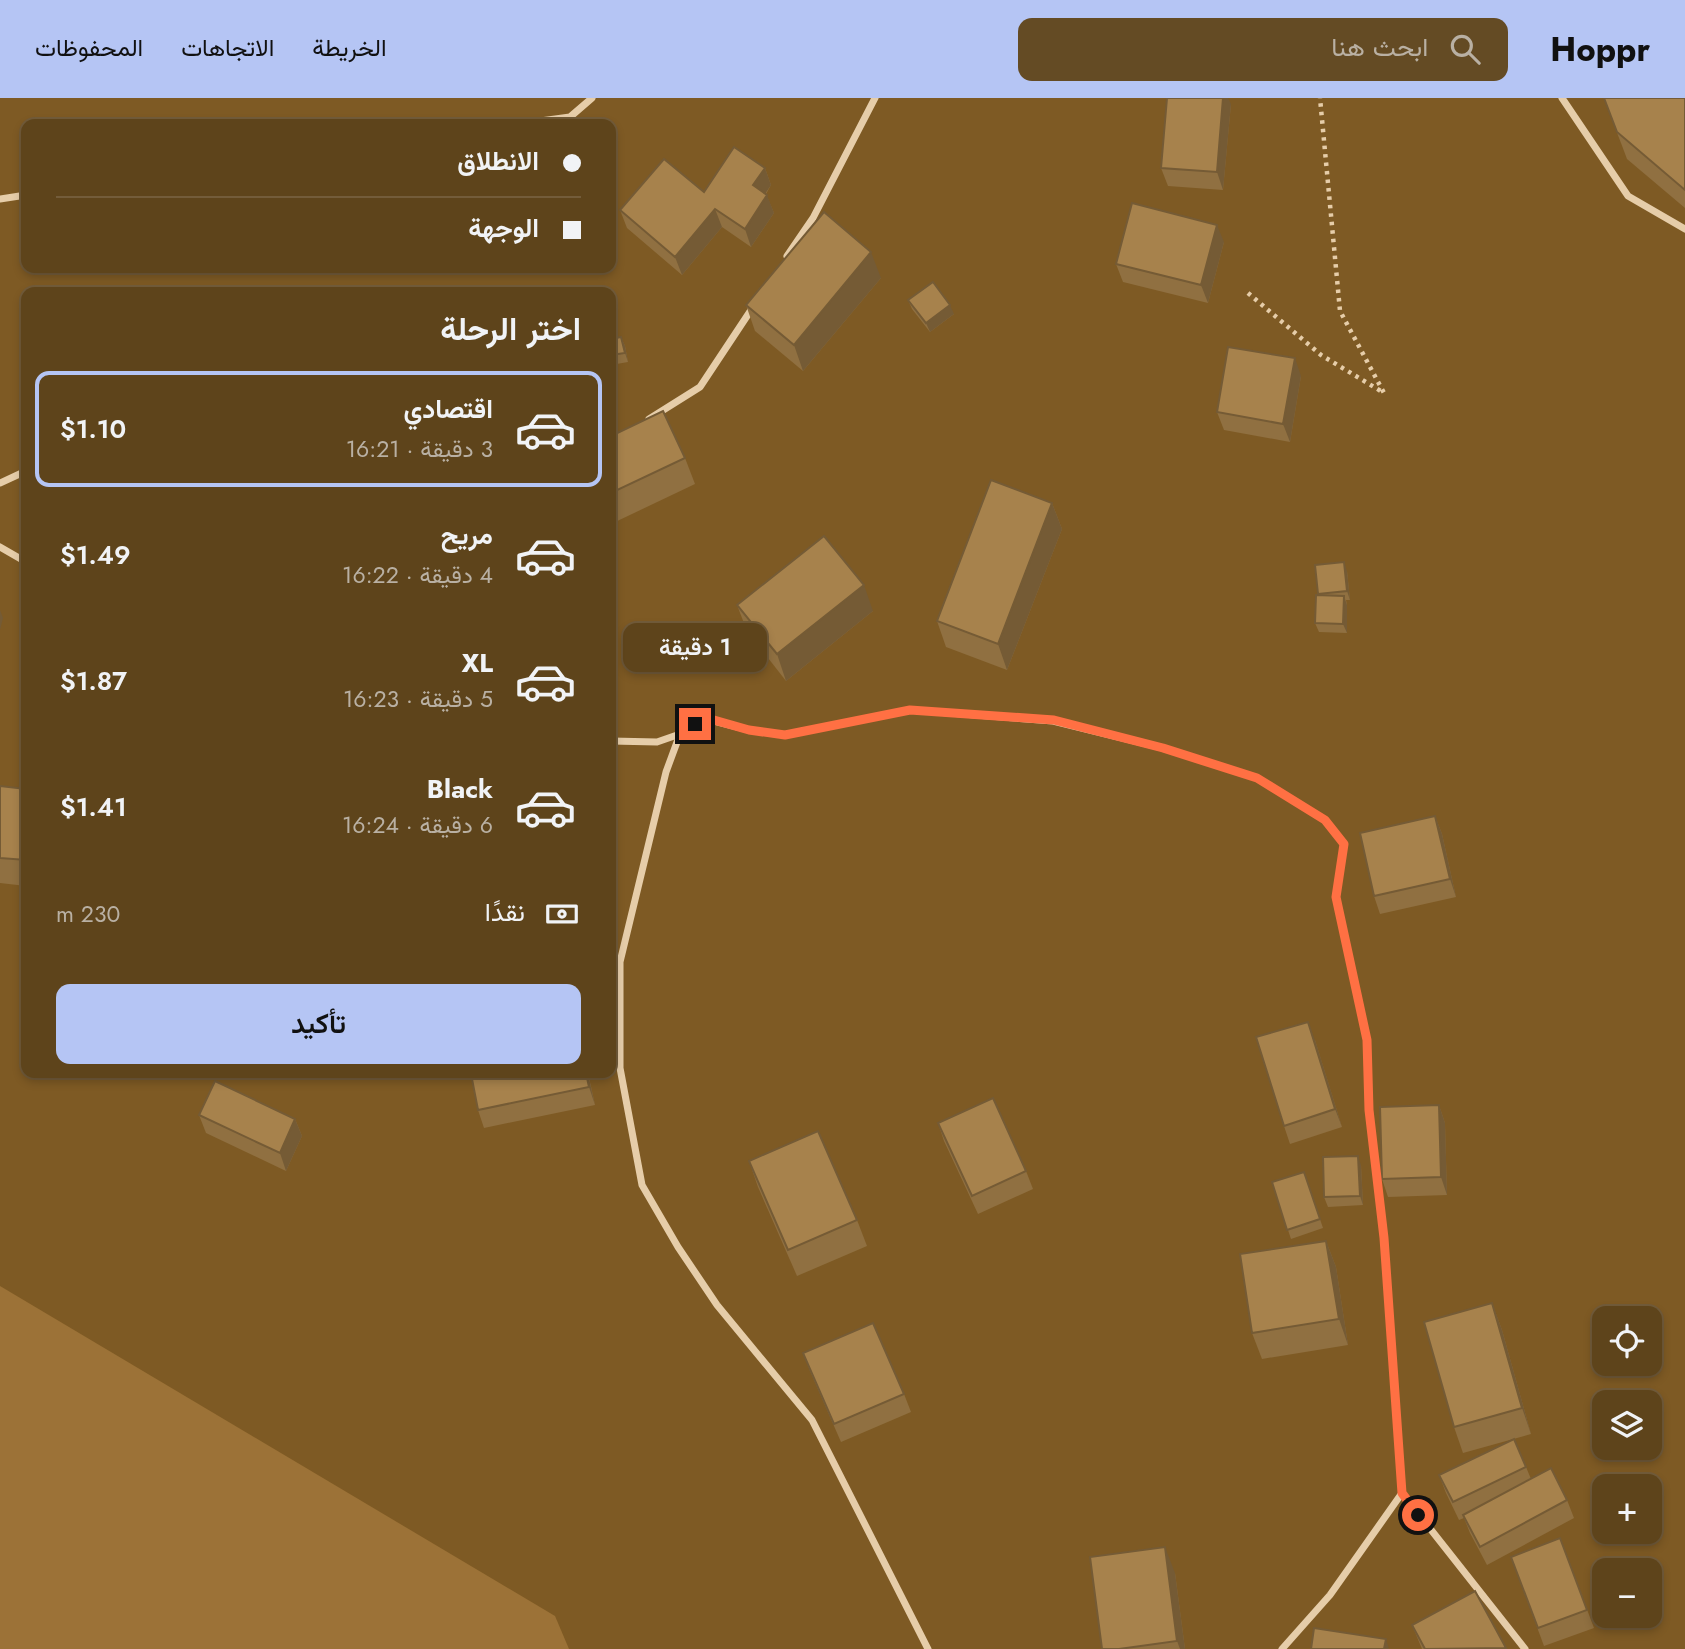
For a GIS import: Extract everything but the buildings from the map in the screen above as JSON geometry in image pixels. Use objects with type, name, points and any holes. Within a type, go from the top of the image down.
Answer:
[{"type":"street","points":[[555,119],[570,117],[592,98]]},
{"type":"street","points":[[783,263],[813,218],[875,98]]},
{"type":"street","points":[[1562,98],[1628,196],[1685,229]]},
{"type":"street","points":[[0,199],[21,196]]},
{"type":"street","points":[[644,422],[700,387],[760,297]]},
{"type":"street","points":[[0,483],[21,473]]},
{"type":"street","points":[[0,547],[21,559]]},
{"type":"street","points":[[616,741],[657,742],[680,734],[695,724],[714,720],[749,730],[785,735],[910,710],[1054,720],[1163,748],[1257,778],[1325,820],[1344,844],[1336,897],[1367,1040],[1369,1110],[1384,1238],[1402,1493],[1525,1649]]},
{"type":"street","points":[[680,734],[666,772],[621,962],[620,1068],[642,1185],[678,1247],[717,1305],[813,1420],[928,1649]]},
{"type":"street","points":[[1282,1649],[1330,1595],[1402,1493]]},
{"type":"path","points":[[1248,293],[1321,355],[1384,393],[1340,311],[1320,98]]},
{"type":"shaded area","points":[[0,1286],[555,1616],[569,1649],[0,1649]]},
{"type":"route","points":[[695,724],[714,720],[749,730],[785,735],[910,710],[1054,720],[1163,748],[1257,778],[1325,820],[1344,844],[1336,897],[1367,1040],[1369,1110],[1384,1238],[1402,1493],[1418,1515]]}]
